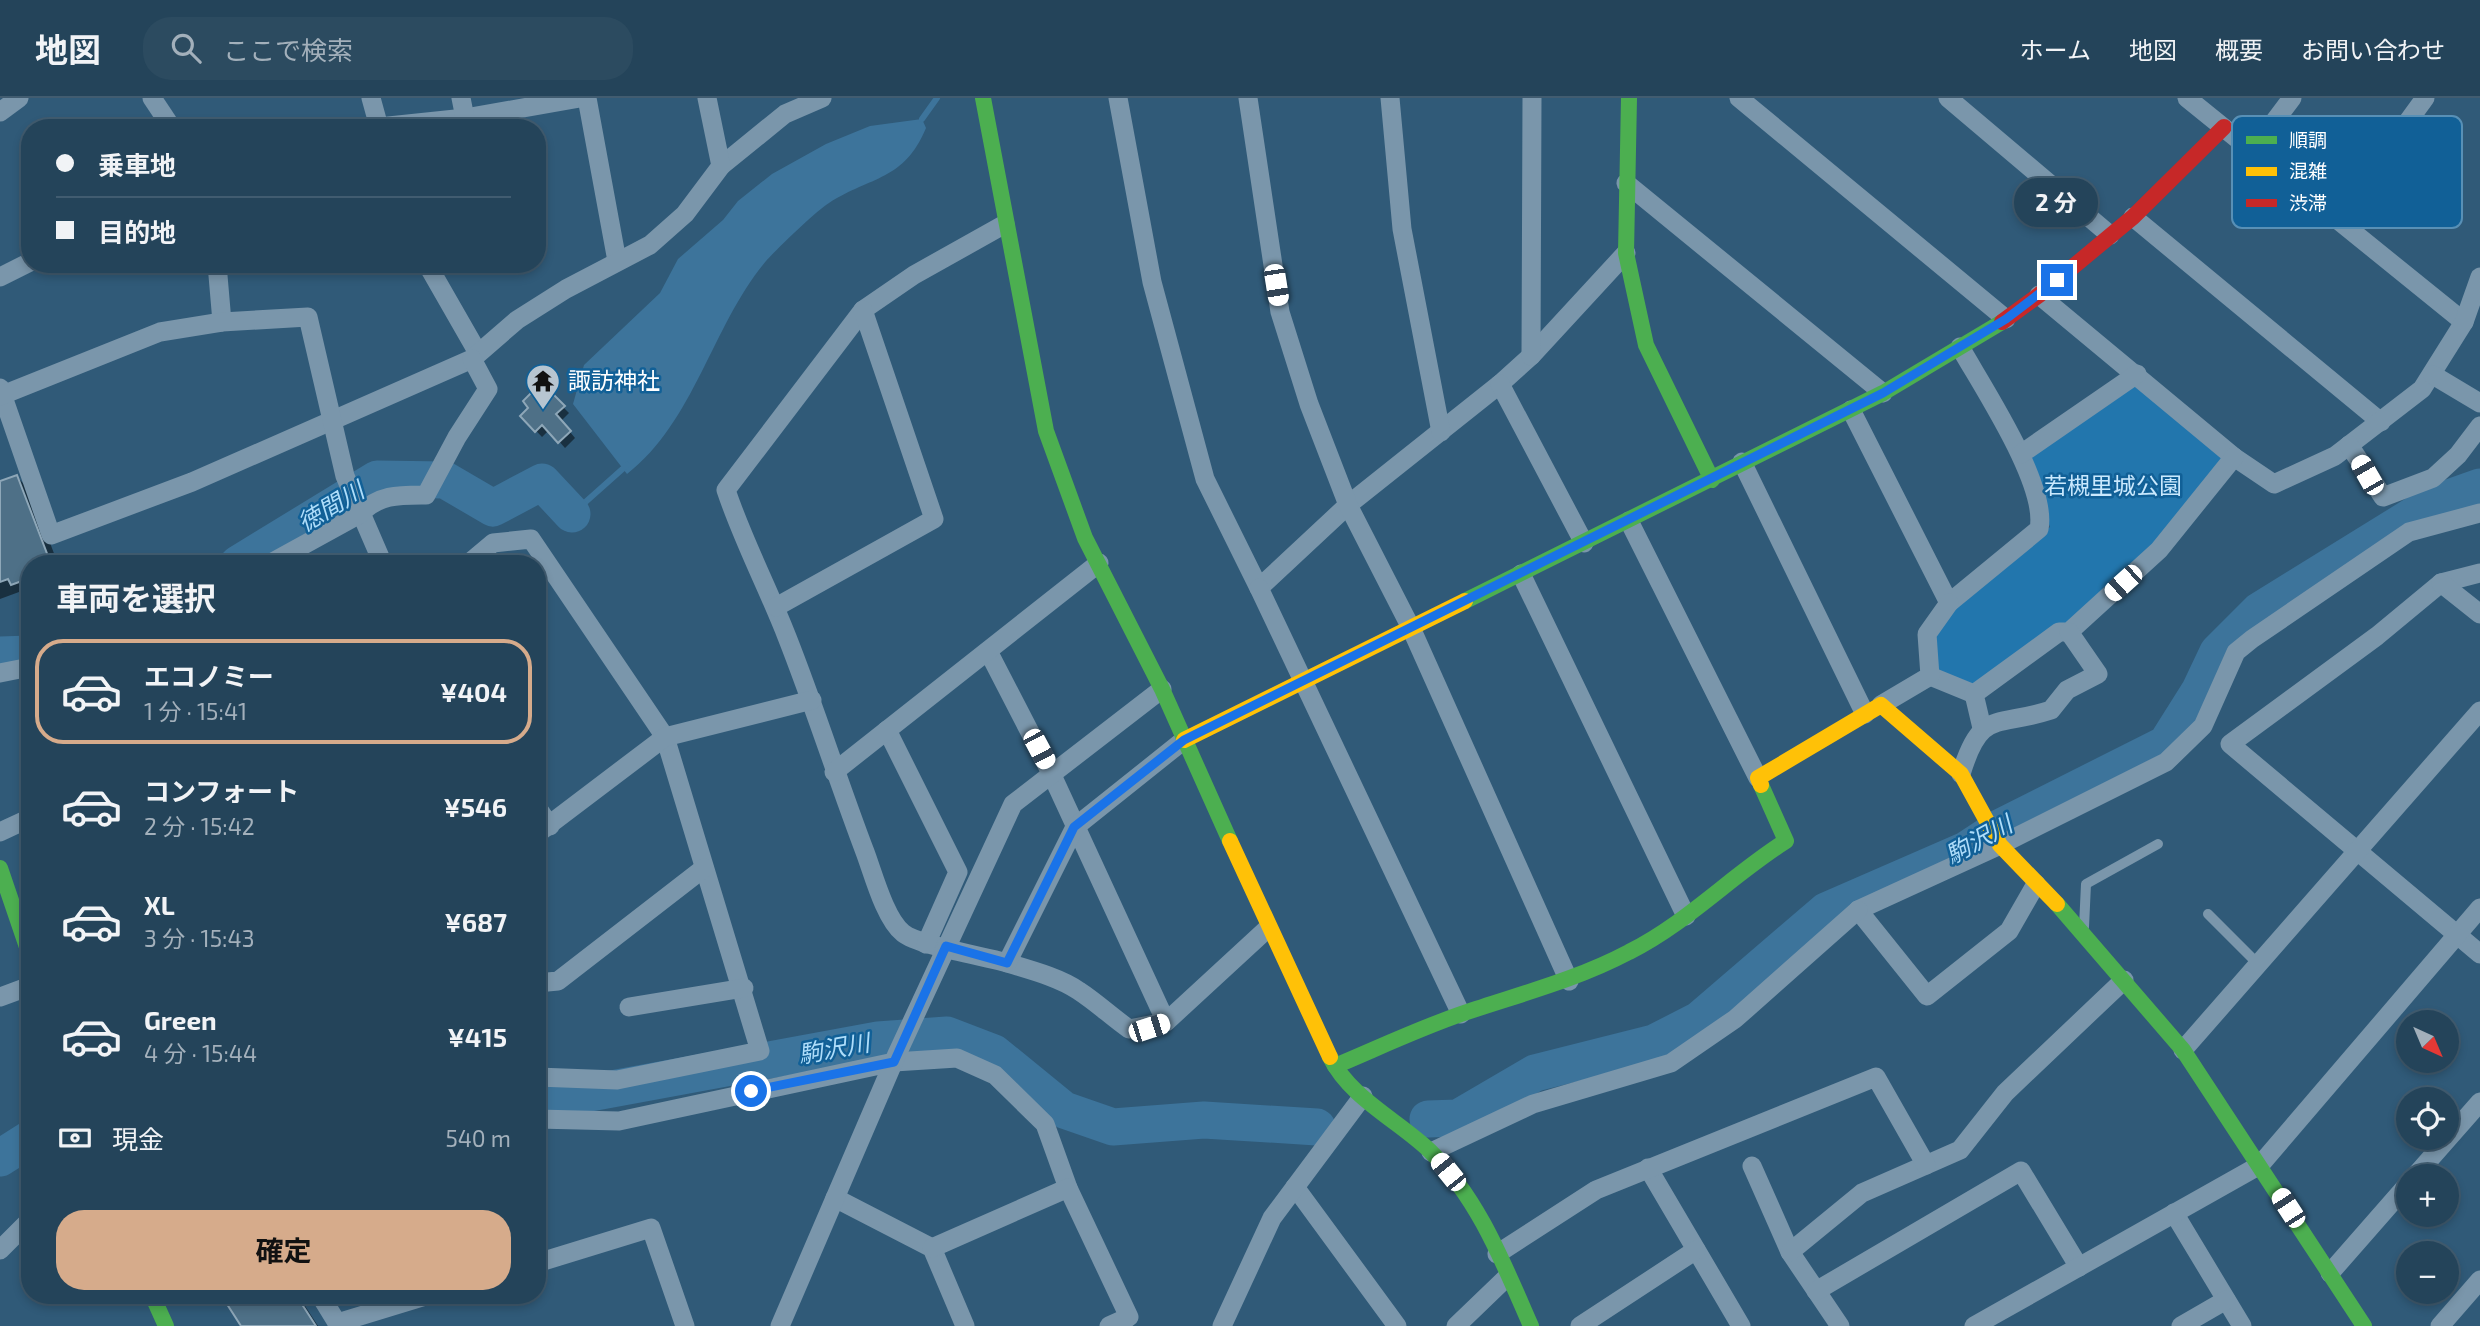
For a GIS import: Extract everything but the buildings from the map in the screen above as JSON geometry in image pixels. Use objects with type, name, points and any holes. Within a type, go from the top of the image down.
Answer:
[{"type":"street","points":[[0,112],[19,98]]},
{"type":"street","points":[[152,98],[166,119]]},
{"type":"street","points":[[371,98],[377,119]]},
{"type":"street","points":[[461,98],[465,118]]},
{"type":"street","points":[[455,119],[580,98]]},
{"type":"street","points":[[587,98],[617,261]]},
{"type":"street","points":[[707,98],[721,166]]},
{"type":"street","points":[[379,555],[345,476],[333,418],[308,317],[222,323],[160,332],[1,393],[51,536],[192,482],[333,418],[475,356],[517,320],[617,261],[650,245],[685,214],[721,166],[785,114],[822,98]]},
{"type":"street","points":[[984,98],[1005,223],[1046,431],[1085,538],[1162,689],[1268,928],[1335,1066],[1363,1096],[1432,1152],[1464,1192],[1531,1326]]},
{"type":"street","points":[[1118,98],[1152,282],[1205,479],[1461,1014]]},
{"type":"street","points":[[1248,98],[1280,312],[1309,404],[1348,505],[1411,628],[1569,981]]},
{"type":"street","points":[[1390,98],[1402,229],[1441,432]]},
{"type":"street","points":[[1531,356],[1532,98]]},
{"type":"street","points":[[1629,98],[1626,253],[1646,345],[1712,480]]},
{"type":"street","points":[[1739,98],[2006,319]]},
{"type":"street","points":[[1948,98],[2110,235]]},
{"type":"street","points":[[2187,98],[2232,133]]},
{"type":"street","points":[[2278,116],[2292,98]]},
{"type":"street","points":[[2412,116],[2425,98]]},
{"type":"street","points":[[1007,963],[1074,827],[1184,740],[1883,393],[2006,319],[2039,295],[2133,217],[2224,127]]},
{"type":"street","points":[[1626,183],[1883,393]]},
{"type":"street","points":[[2133,217],[2382,422]]},
{"type":"street","points":[[1005,223],[914,275],[863,310],[726,490],[738,527],[775,607],[812,700],[834,772],[892,921],[903,934],[1007,963],[1077,989],[1129,1030],[1166,1023],[1268,928]]},
{"type":"street","points":[[2348,228],[2464,322]]},
{"type":"street","points":[[1259,588],[1348,505],[1500,384],[1531,356],[1626,253]]},
{"type":"street","points":[[0,277],[21,266]]},
{"type":"street","points":[[218,273],[222,323]]},
{"type":"street","points":[[284,555],[370,503],[390,495],[426,495],[439,468],[488,389],[475,356],[432,273]]},
{"type":"street","points":[[2039,295],[2234,457],[2274,484],[2350,446],[2422,389],[2464,322],[2480,277]]},
{"type":"street","points":[[775,607],[934,519],[863,310]]},
{"type":"street","points":[[1930,676],[1927,634],[1949,603],[2039,529],[2042,516],[2021,454],[1960,346]]},
{"type":"street","points":[[2021,454],[2137,374]]},
{"type":"street","points":[[2433,374],[2480,403]]},
{"type":"street","points":[[1500,384],[1584,543]]},
{"type":"street","points":[[1851,410],[1949,603]]},
{"type":"street","points":[[2350,446],[2383,497],[2433,478],[2458,455],[2480,426]]},
{"type":"street","points":[[1974,694],[2059,632],[2069,632],[2158,550],[2234,457]]},
{"type":"street","points":[[1742,462],[1873,710],[1961,774],[2000,845],[2083,934],[2183,1050],[2364,1326]]},
{"type":"street","points":[[1432,1152],[1534,1104],[1671,1063],[1735,1019],[1858,910],[2000,845],[2166,762],[2203,726],[2236,652],[2252,639],[2409,532],[2480,513]]},
{"type":"street","points":[[1335,1066],[1461,1014],[1569,981],[1632,951],[1707,902],[1757,859],[1786,841],[1758,778],[1629,521]]},
{"type":"street","points":[[479,555],[493,543],[531,539],[542,555]]},
{"type":"street","points":[[546,561],[665,737],[704,868],[744,988],[760,1051],[617,1080],[546,1077]]},
{"type":"street","points":[[834,772],[1098,563]]},
{"type":"street","points":[[2230,744],[2377,636],[2441,583],[2480,573]]},
{"type":"street","points":[[1521,574],[1686,916]]},
{"type":"street","points":[[2441,583],[2480,614]]},
{"type":"street","points":[[1961,774],[1969,748],[1982,728],[2000,721],[2051,710],[2067,690],[2098,674],[2069,632]]},
{"type":"street","points":[[988,651],[1051,773],[1166,1023]]},
{"type":"street","points":[[0,673],[21,669]]},
{"type":"street","points":[[1758,778],[1930,676]]},
{"type":"street","points":[[1930,676],[1974,694]]},
{"type":"street","points":[[936,945],[1013,804],[1162,689]]},
{"type":"street","points":[[1974,694],[1982,728]]},
{"type":"street","points":[[546,828],[665,737],[812,700]]},
{"type":"street","points":[[2183,1050],[2359,853],[2480,711]]},
{"type":"street","points":[[2203,726],[2214,737],[2230,744],[2480,954]]},
{"type":"street","points":[[780,1326],[919,1006],[958,872],[887,730]]},
{"type":"street","points":[[0,832],[21,822]]},
{"type":"street","points":[[0,868],[21,930]]},
{"type":"street","points":[[546,982],[558,981],[704,868]]},
{"type":"street","points":[[1858,910],[1927,996],[2009,931],[2036,884]]},
{"type":"street","points":[[1974,1326],[2260,1165],[2480,908]]},
{"type":"street","points":[[1790,1252],[1862,1193],[1960,1150],[2005,1093],[2124,980]]},
{"type":"street","points":[[629,1007],[744,988]]},
{"type":"street","points":[[0,997],[21,989]]},
{"type":"street","points":[[546,1119],[619,1121],[896,1058],[957,1058],[995,1075],[1045,1124],[1068,1188],[1129,1317],[1109,1326]]},
{"type":"street","points":[[1497,1254],[1596,1190],[1876,1077],[1926,1165]]},
{"type":"street","points":[[1222,1326],[1272,1218],[1363,1096]]},
{"type":"street","points":[[2426,1164],[2480,1102]]},
{"type":"street","points":[[1752,1166],[1790,1252],[1840,1326]]},
{"type":"street","points":[[1648,1168],[1741,1326]]},
{"type":"street","points":[[1816,1291],[2021,1171],[2079,1267]]},
{"type":"street","points":[[1295,1187],[1397,1326]]},
{"type":"street","points":[[932,1248],[1068,1188]]},
{"type":"street","points":[[835,1198],[932,1248],[965,1326]]},
{"type":"street","points":[[2330,1273],[2396,1198]]},
{"type":"street","points":[[2174,1213],[2242,1326]]},
{"type":"street","points":[[546,1260],[652,1228],[685,1326]]},
{"type":"street","points":[[0,1250],[21,1229]]},
{"type":"street","points":[[1580,1326],[1696,1250]]},
{"type":"street","points":[[1456,1326],[1507,1277]]},
{"type":"street","points":[[2440,1326],[2480,1280]]},
{"type":"street","points":[[2181,1326],[2226,1300]]},
{"type":"street","points":[[156,1304],[166,1326]]},
{"type":"street","points":[[326,1304],[338,1324],[401,1304]]},
{"type":"lane","points":[[2083,934],[2086,884],[2158,844]]},
{"type":"lane","points":[[2208,914],[2259,965]]},
{"type":"green space","name":"若槻里城公園","points":[[2135,384],[2228,464],[2110,592],[1974,694],[1939,678],[1931,640],[1955,604],[2050,527],[2026,466],[2031,451]]},
{"type":"shaded area","points":[[922,119],[926,128],[917,145],[897,168],[823,207],[766,261],[747,286],[670,427],[650,452],[627,474],[573,404],[584,365],[660,293],[678,259],[723,220],[738,201],[772,174],[826,144],[870,126]]},
{"type":"waterway","points":[[922,119],[937,98]]},
{"type":"waterway","points":[[572,514],[627,465]]},
{"type":"waterway","name":"徳間川","points":[[253,555],[377,479],[445,480],[493,508],[542,482],[572,514]]},
{"type":"waterway","name":"駒沢川","points":[[1428,1119],[1458,1118],[1535,1073],[1654,1043],[1699,1020],[1826,911],[1966,850],[2001,827],[2166,744],[2200,690],[2218,652],[2259,611],[2432,504],[2480,487]]},
{"type":"waterway","name":"徳間川","points":[[0,655],[21,654]]},
{"type":"waterway","name":"駒沢川","points":[[546,1094],[579,1095],[878,1040],[947,1035],[994,1053],[1064,1110],[1113,1127],[1204,1120],[1317,1127]]},
{"type":"waterway","name":"駒沢川","points":[[0,1158],[21,1145]]},
{"type":"traffic: fast","points":[[983,98],[1046,431],[1085,538],[1162,689],[1230,841]]},
{"type":"traffic: fast","points":[[1629,98],[1626,253],[1646,345],[1712,480]]},
{"type":"traffic: fast","points":[[1465,601],[1883,393],[2002,322]]},
{"type":"traffic: fast","points":[[1335,1066],[1448,1019],[1589,971],[1629,952],[1670,927],[1786,841],[1761,785]]},
{"type":"traffic: fast","points":[[0,868],[21,930]]},
{"type":"traffic: fast","points":[[2057,904],[2183,1050],[2364,1326]]},
{"type":"traffic: fast","points":[[1330,1057],[1350,1085],[1430,1151],[1463,1190],[1489,1234],[1531,1326]]},
{"type":"traffic: fast","points":[[156,1304],[166,1326]]},
{"type":"traffic: slow","points":[[1184,740],[1465,601]]},
{"type":"traffic: slow","points":[[1761,785],[1758,778],[1881,705],[1961,774],[2000,845],[2057,904]]},
{"type":"traffic: slow","points":[[1230,841],[1330,1057]]},
{"type":"traffic: jam","points":[[2002,322],[2133,217],[2224,127]]},
{"type":"place","name":"諏訪神社","points":[[543,411]]},
{"type":"route","points":[[751,1091],[894,1062],[946,946],[1007,963],[1074,827],[1184,740],[1851,410],[2006,319],[2057,280]]}]
